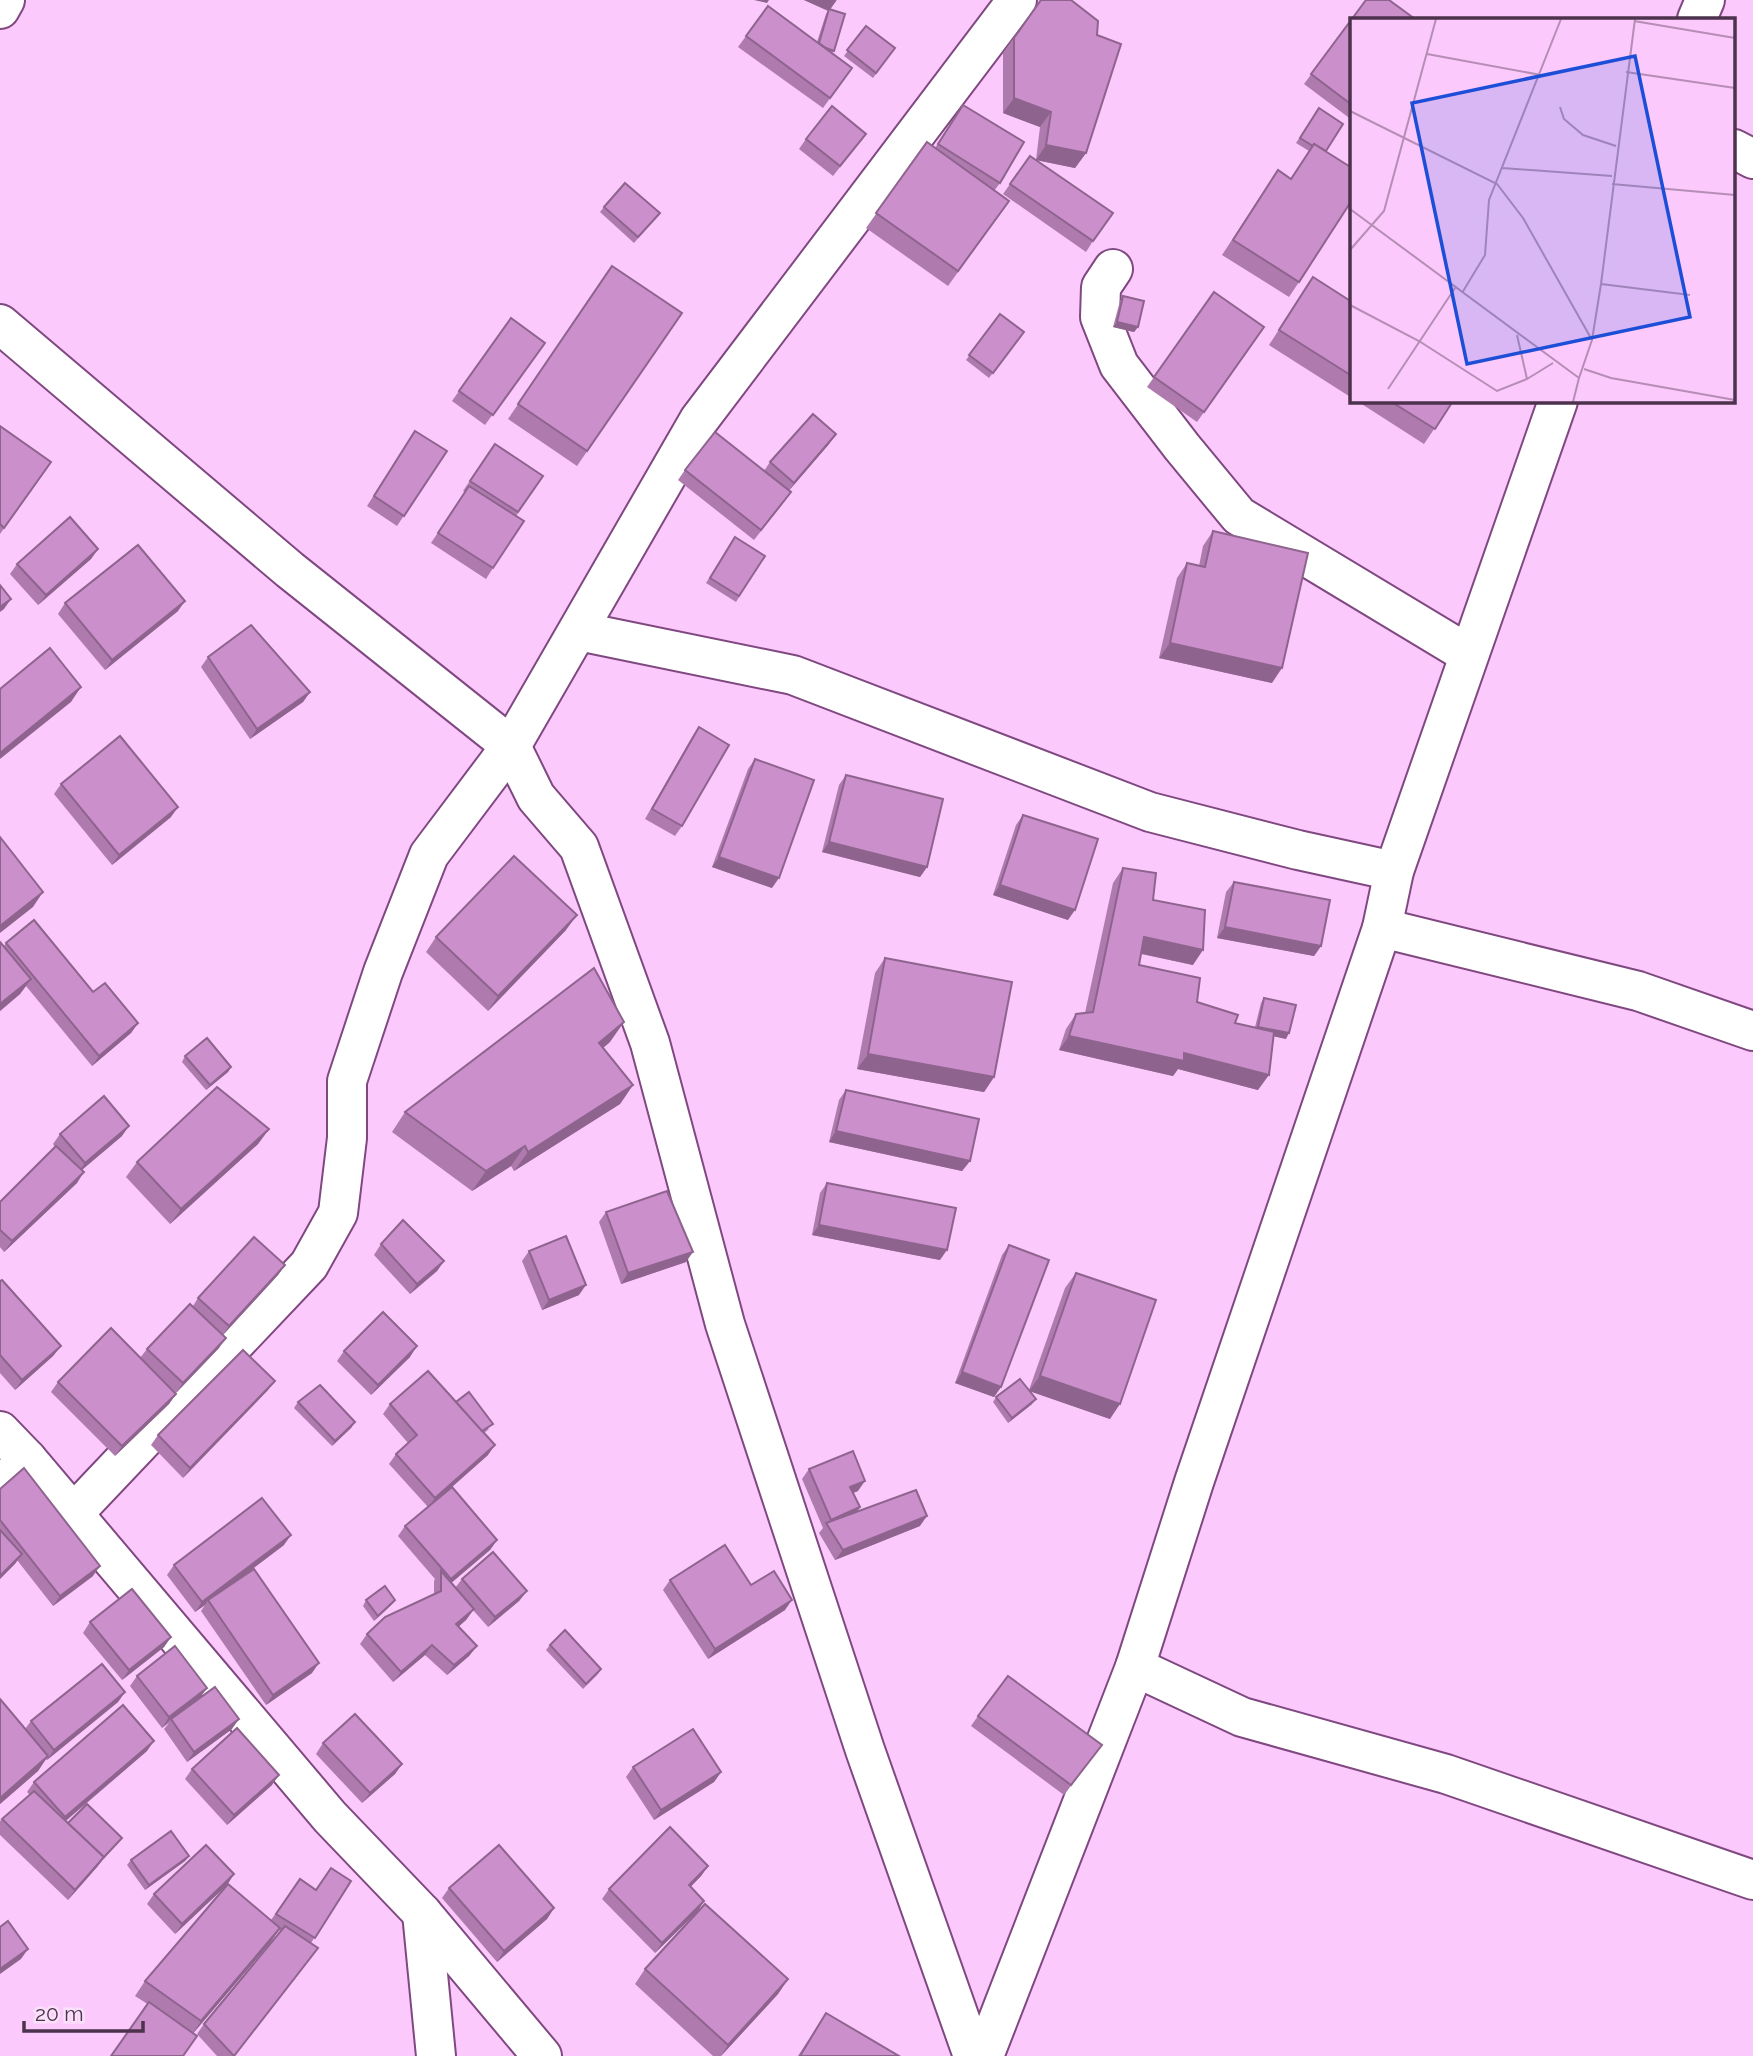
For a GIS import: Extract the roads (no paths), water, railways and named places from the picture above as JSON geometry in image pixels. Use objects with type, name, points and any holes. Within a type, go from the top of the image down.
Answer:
[{"type":"street","points":[[0,9],[5,0]]},
{"type":"street","points":[[73,1514],[309,1265],[338,1213],[347,1138],[347,1081],[383,972],[429,855],[511,746],[699,420],[1017,0]]},
{"type":"street","points":[[1697,18],[1705,0]]},
{"type":"street","points":[[1736,150],[1753,159]]},
{"type":"street","points":[[1113,269],[1101,287],[1100,317],[1119,365],[1239,516],[1468,654]]},
{"type":"street","points":[[0,324],[290,570],[511,746],[536,797],[579,847],[650,1043],[725,1324],[865,1750],[973,2056]]},
{"type":"street","points":[[984,2056],[1135,1667],[1382,928],[1394,871],[1558,402]]},
{"type":"street","points":[[578,631],[793,675],[1150,811],[1298,850],[1394,871]]},
{"type":"street","points":[[1382,928],[1638,991],[1753,1031]]},
{"type":"street","points":[[0,1431],[27,1459],[330,1818],[422,1913],[542,2056]]},
{"type":"street","points":[[0,1488],[27,1459]]},
{"type":"street","points":[[1135,1667],[1242,1717],[1446,1774],[1753,1880]]},
{"type":"street","points":[[422,1913],[436,2056]]}]
